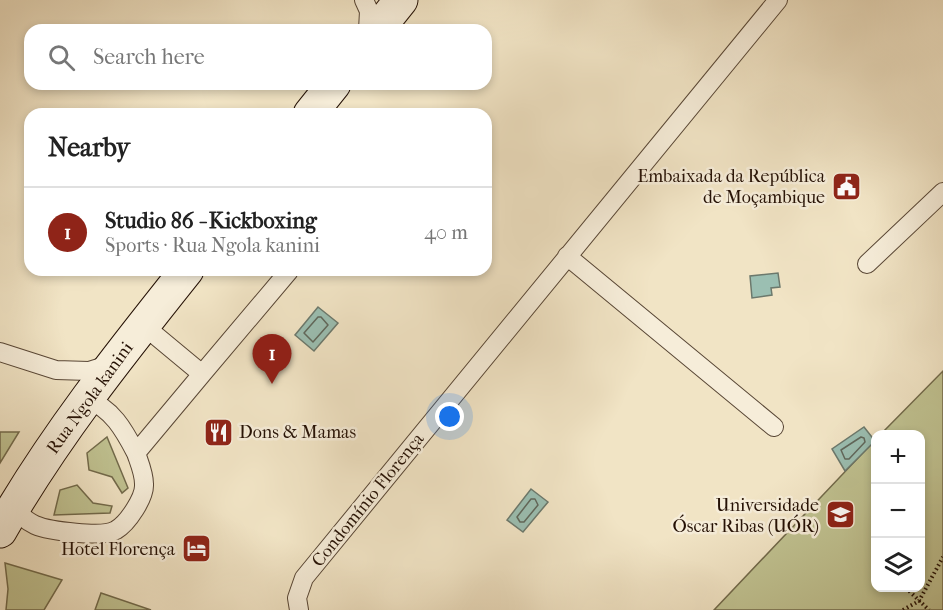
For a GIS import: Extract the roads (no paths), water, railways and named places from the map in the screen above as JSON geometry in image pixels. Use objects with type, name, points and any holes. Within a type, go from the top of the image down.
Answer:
[{"type":"main road","points":[[382,24],[401,0]]},
{"type":"main road","points":[[315,108],[329,90]]},
{"type":"main road","name":"Rua Ngola kanini","points":[[7,520],[86,399],[181,276]]},
{"type":"lane","points":[[364,0],[369,11],[368,24]]},
{"type":"lane","name":"Condomínio Florença","points":[[299,610],[297,598],[304,578],[778,0]]},
{"type":"lane","points":[[867,264],[943,192]]},
{"type":"lane","points":[[567,256],[774,427]]},
{"type":"lane","points":[[136,453],[285,276]]},
{"type":"lane","points":[[143,325],[202,374]]},
{"type":"lane","points":[[0,352],[56,370],[89,371],[113,363]]},
{"type":"lane","points":[[7,520],[24,519],[36,526],[95,534],[116,531],[138,505],[145,486],[136,453],[122,428],[108,412],[98,404],[86,399]]},
{"type":"water","points":[[778,273],[780,287],[771,288],[772,295],[752,298],[750,276]]},
{"type":"water","points":[[318,307],[338,323],[314,351],[295,335]]},
{"type":"water","points":[[864,427],[871,436],[871,445],[845,471],[832,449]]},
{"type":"water","points":[[531,489],[548,502],[523,532],[507,520]]},
{"type":"place","name":"Embaixada da República de Moçambique","points":[[846,186]]},
{"type":"place","name":"Studio 86 - Kickboxing","points":[[272,384]]},
{"type":"place","name":"Dons & Mamas","points":[[218,432]]},
{"type":"place","name":"Universidade Óscar Ribas (UÓR)","points":[[840,515]]},
{"type":"place","name":"Hotel Florença","points":[[196,549]]}]
